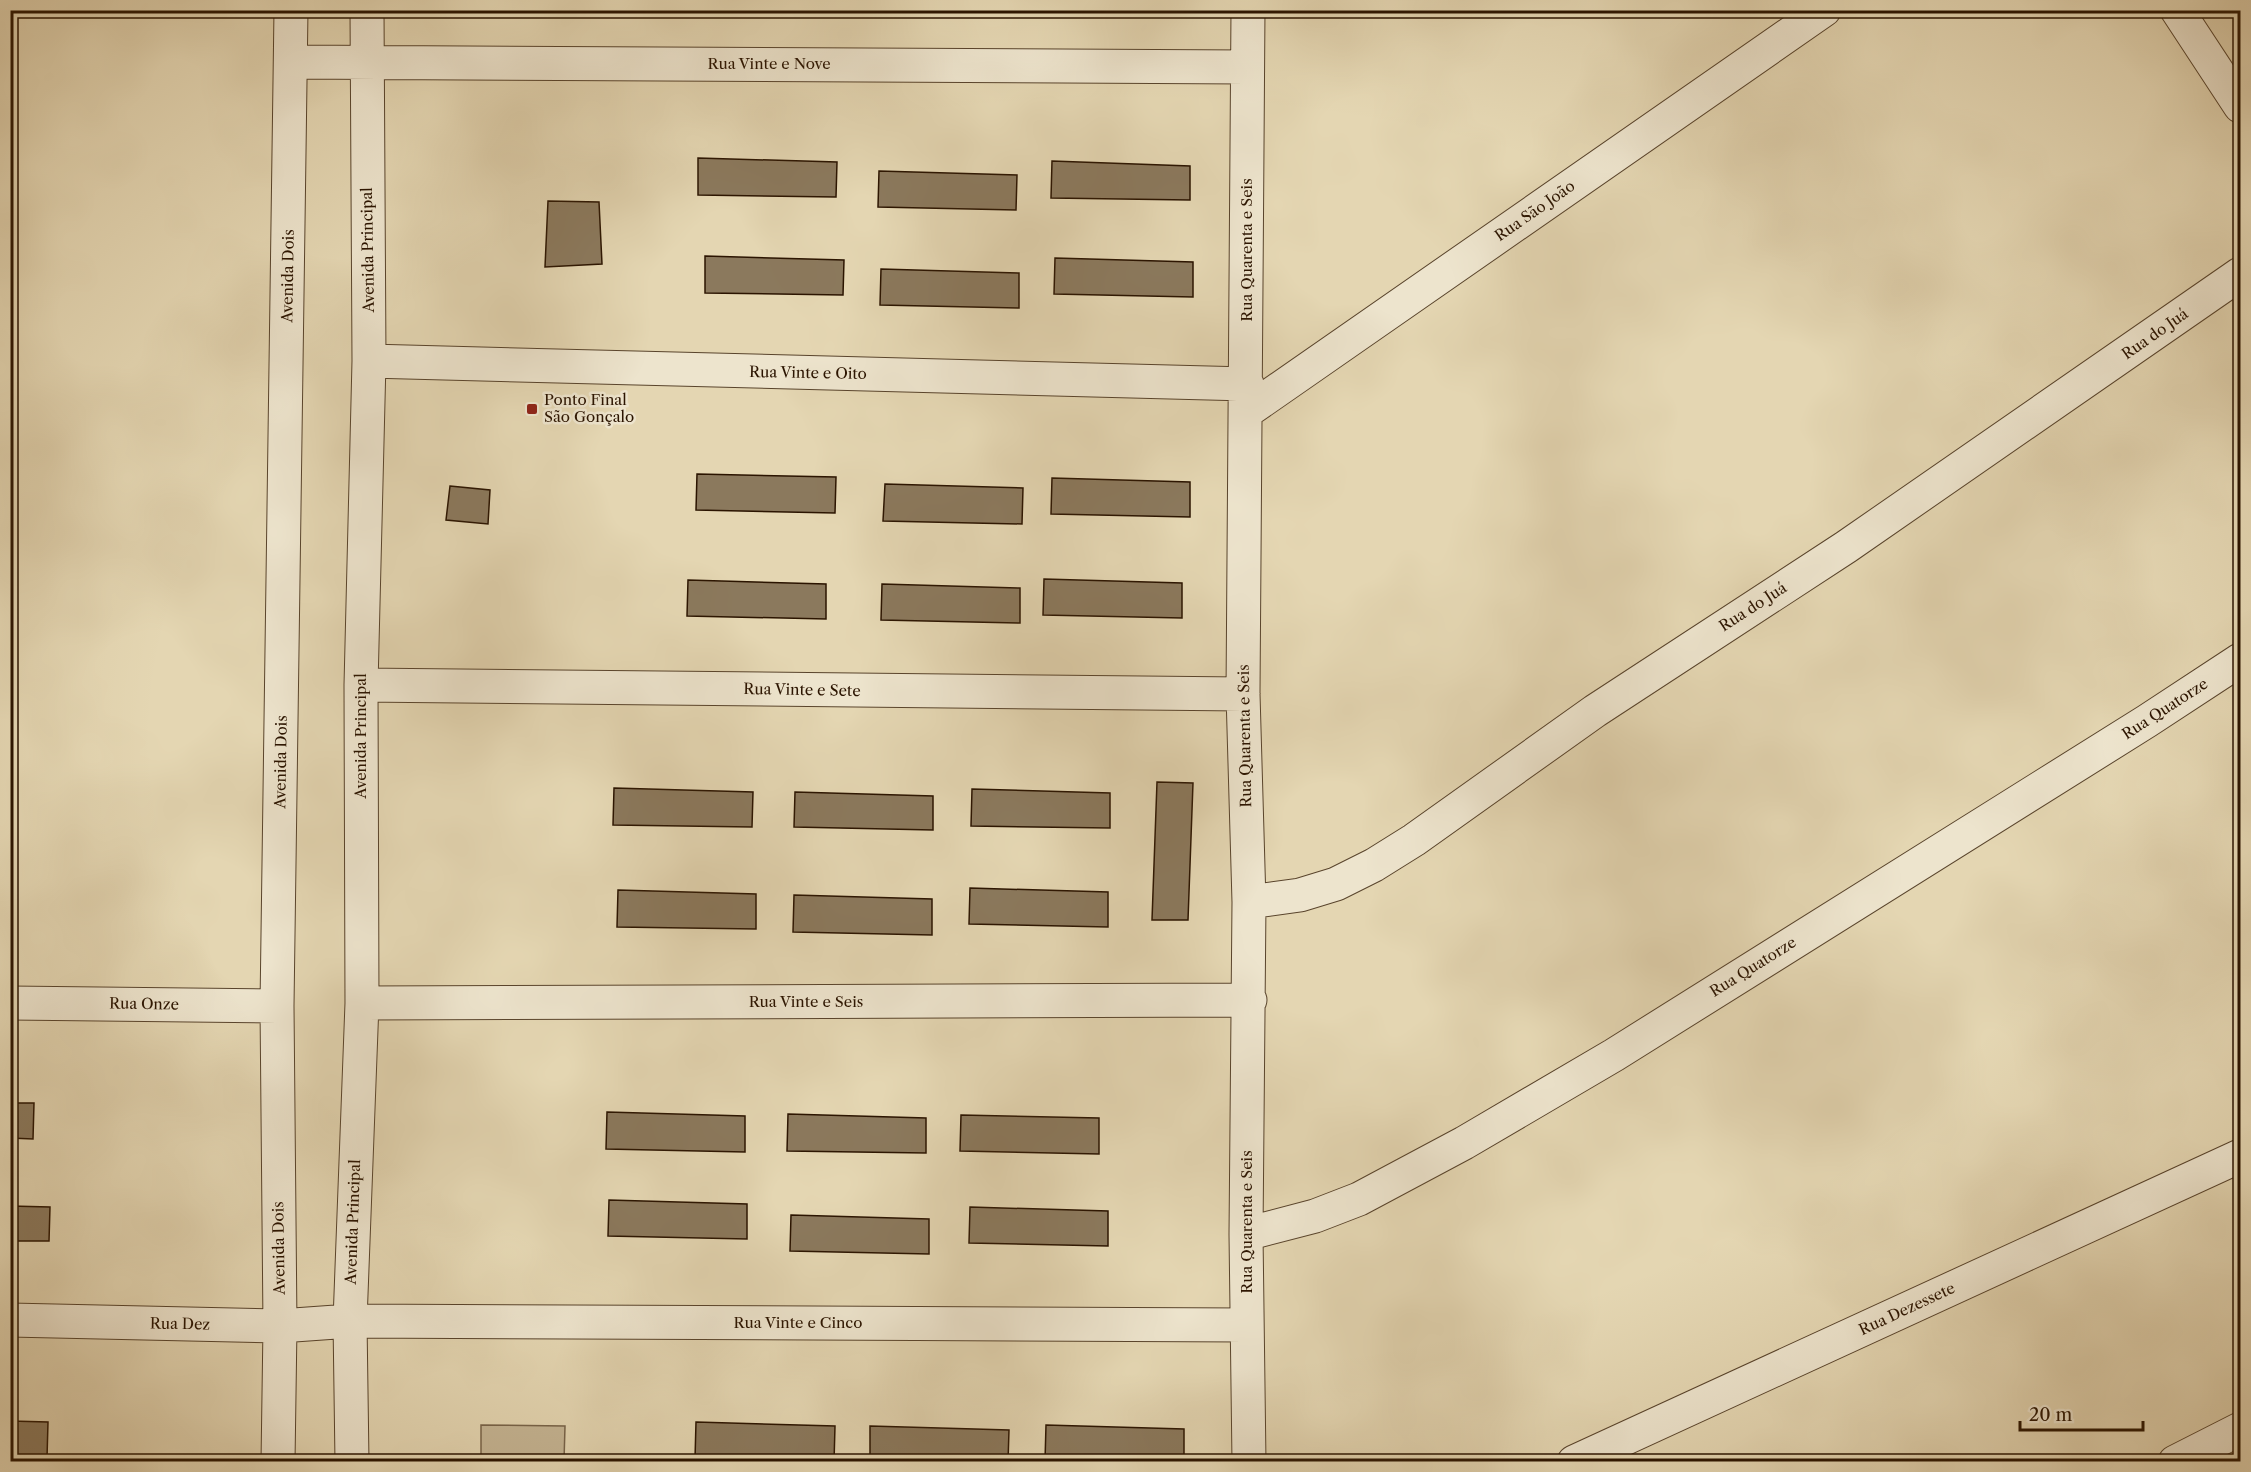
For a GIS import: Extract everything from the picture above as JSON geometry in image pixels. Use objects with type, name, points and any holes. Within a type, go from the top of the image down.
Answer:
[{"type":"street","name":"Avenida Dois","points":[[278,1461],[280,1326],[277,1006],[291,10]]},
{"type":"street","name":"Avenida Principal","points":[[352,1461],[350,1321],[362,1003],[361,685],[369,361],[367,10]]},
{"type":"street","name":"Rua Quarenta e Seis","points":[[1248,10],[1243,694],[1250,1000],[1246,1234],[1249,1461]]},
{"type":"street","name":"Rua São João","points":[[1246,398],[1824,10]]},
{"type":"street","points":[[2176,10],[2241,106]]},
{"type":"street","name":"Rua Vinte e Nove","points":[[292,62],[1247,67]]},
{"type":"street","name":"Rua do Juá","points":[[1249,902],[1300,895],[1336,884],[1374,865],[1414,840],[1595,711],[1846,547],[2241,274]]},
{"type":"street","name":"Rua Vinte e Oito","points":[[369,361],[1246,398]]},
{"type":"street","name":"Rua Quatorze","points":[[1246,1234],[1315,1216],[1359,1199],[1464,1143],[1614,1055],[2241,660]]},
{"type":"street","name":"Rua Vinte e Sete","points":[[361,685],[1243,694]]},
{"type":"street","name":"Rua Vinte e Seis","points":[[362,1003],[1250,1000]]},
{"type":"street","name":"Rua Onze","points":[[10,1003],[277,1006]]},
{"type":"street","name":"Rua Dezessete","points":[[1574,1461],[2241,1156]]},
{"type":"street","name":"Rua Dez","points":[[10,1320],[280,1326],[350,1321]]},
{"type":"street","name":"Rua Vinte e Cinco","points":[[350,1321],[1246,1325]]},
{"type":"street","points":[[2175,1461],[2241,1430]]},
{"type":"shaded area","points":[[481,1425],[565,1426],[564,1461],[481,1461]]},
{"type":"building","points":[[698,158],[837,162],[836,197],[698,195]]},
{"type":"building","points":[[1052,161],[1190,166],[1190,200],[1051,198]]},
{"type":"building","points":[[879,171],[1017,175],[1016,210],[878,207]]},
{"type":"building","points":[[548,201],[599,202],[602,264],[545,267]]},
{"type":"building","points":[[705,256],[844,260],[843,295],[705,293]]},
{"type":"building","points":[[1055,258],[1193,262],[1193,297],[1054,294]]},
{"type":"building","points":[[881,269],[1019,273],[1019,308],[880,305]]},
{"type":"building","points":[[697,474],[836,477],[835,513],[696,510]]},
{"type":"building","points":[[1052,478],[1190,482],[1190,517],[1051,514]]},
{"type":"building","points":[[885,484],[1023,488],[1022,524],[883,521]]},
{"type":"building","points":[[450,486],[490,490],[488,524],[446,520]]},
{"type":"building","points":[[1044,579],[1182,583],[1182,618],[1043,615]]},
{"type":"building","points":[[688,580],[826,584],[826,619],[687,616]]},
{"type":"building","points":[[882,584],[1020,588],[1020,623],[881,620]]},
{"type":"building","points":[[1157,782],[1193,783],[1188,920],[1152,920]]},
{"type":"building","points":[[614,788],[753,792],[752,827],[613,825]]},
{"type":"building","points":[[972,789],[1110,793],[1110,828],[971,826]]},
{"type":"building","points":[[795,792],[933,796],[933,830],[794,827]]},
{"type":"building","points":[[970,888],[1108,892],[1108,927],[969,924]]},
{"type":"building","points":[[618,890],[756,894],[756,929],[617,927]]},
{"type":"building","points":[[794,895],[932,899],[932,935],[793,932]]},
{"type":"building","points":[[10,1103],[34,1103],[33,1139],[10,1138]]},
{"type":"building","points":[[607,1112],[745,1116],[745,1152],[606,1149]]},
{"type":"building","points":[[788,1114],[926,1118],[926,1153],[787,1151]]},
{"type":"building","points":[[961,1115],[1099,1118],[1099,1154],[960,1151]]},
{"type":"building","points":[[609,1200],[747,1204],[747,1239],[608,1236]]},
{"type":"building","points":[[10,1206],[50,1207],[49,1241],[10,1241]]},
{"type":"building","points":[[970,1207],[1108,1211],[1108,1246],[969,1243]]},
{"type":"building","points":[[791,1215],[929,1219],[929,1254],[790,1251]]},
{"type":"building","points":[[10,1421],[48,1422],[47,1458],[10,1457]]},
{"type":"building","points":[[696,1422],[835,1426],[834,1462],[695,1459]]},
{"type":"building","points":[[1046,1425],[1184,1429],[1184,1462],[1045,1461]]},
{"type":"building","points":[[870,1426],[1009,1430],[1008,1462],[870,1462]]},
{"type":"place","name":"Ponto Final São Gonçalo","points":[[532,409]]}]
